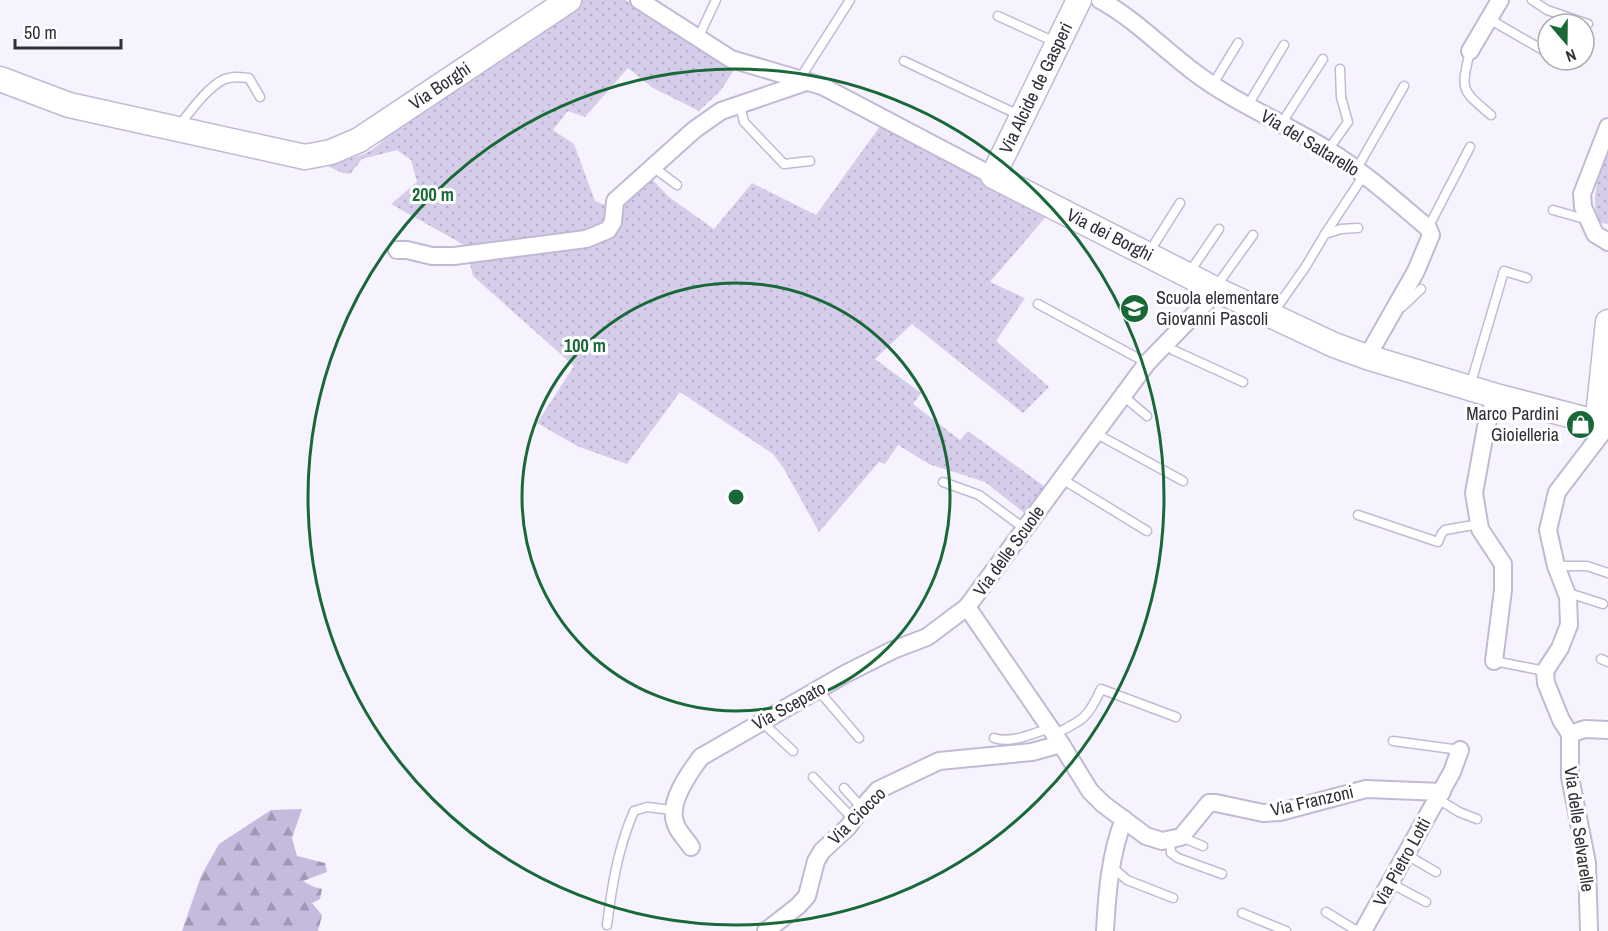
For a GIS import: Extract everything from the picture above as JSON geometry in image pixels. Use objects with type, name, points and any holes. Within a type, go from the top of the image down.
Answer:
[{"type":"street","name":"Via Borghi","points":[[176,129],[305,157],[331,152],[359,140],[569,0]]},
{"type":"street","name":"Via dei Borghi","points":[[639,0],[731,59],[822,86],[1216,290],[1334,345],[1496,396],[1588,420],[1604,427]]},
{"type":"street","name":"Via Alcide de Gasperi","points":[[993,176],[1079,0]]},
{"type":"street","name":"Via del Saltarello","points":[[1100,0],[1142,27],[1194,72],[1328,150],[1428,228]]},
{"type":"street","points":[[1470,51],[1500,0]]},
{"type":"street","points":[[0,79],[69,105],[176,129]]},
{"type":"street","points":[[397,250],[407,249],[432,256],[454,256],[586,239],[608,230],[614,222],[615,201],[694,130],[721,111],[802,81]]},
{"type":"street","points":[[1608,127],[1582,194],[1583,207],[1595,234],[1608,242]]},
{"type":"street","points":[[1367,357],[1416,271],[1431,235],[1428,228]]},
{"type":"street","name":"Via delle Scuole","points":[[1124,819],[1090,791],[1056,735],[967,607],[1147,363],[1216,290]]},
{"type":"street","points":[[1545,671],[1560,648],[1569,625],[1568,597],[1556,566],[1548,530],[1557,492],[1604,427],[1599,407],[1608,322]]},
{"type":"street","points":[[1494,661],[1503,590],[1503,564],[1480,529],[1474,493],[1486,427],[1496,396]]},
{"type":"street","name":"Via Scepato","points":[[672,810],[686,776],[701,757],[893,650],[927,637],[967,607]]},
{"type":"street","name":"Via delle Selvarelle","points":[[1545,671],[1546,683],[1561,720],[1570,734],[1570,777],[1587,863],[1589,931]]},
{"type":"street","points":[[1570,734],[1585,729],[1608,730]]},
{"type":"street","name":"Via Ciocco","points":[[766,931],[807,896],[816,861],[822,850],[878,790],[939,761],[1032,752],[1056,735]]},
{"type":"street","points":[[1440,795],[1460,750]]},
{"type":"street","name":"Via Franzoni","points":[[1175,838],[1209,803],[1263,813],[1280,812],[1366,789],[1440,795]]},
{"type":"street","name":"Via Pietro Lotti","points":[[1363,931],[1440,795]]},
{"type":"street","points":[[672,810],[675,825],[691,846]]},
{"type":"street","points":[[1105,931],[1116,839],[1124,819],[1146,836],[1162,841],[1175,838]]},
{"type":"lane","points":[[698,38],[716,0]]},
{"type":"lane","points":[[802,81],[850,0]]},
{"type":"lane","points":[[1532,0],[1553,12]]},
{"type":"lane","points":[[998,16],[1057,43]]},
{"type":"lane","points":[[1489,19],[1536,46]]},
{"type":"lane","points":[[1213,84],[1238,43]]},
{"type":"lane","points":[[1248,105],[1284,45]]},
{"type":"lane","points":[[1470,51],[1463,83],[1471,98],[1491,116]]},
{"type":"lane","points":[[1281,124],[1323,59]]},
{"type":"lane","points":[[904,61],[1022,116]]},
{"type":"lane","points":[[1328,150],[1348,122],[1341,97],[1340,69]]},
{"type":"lane","points":[[176,129],[204,96],[222,80],[235,77],[249,78],[260,97]]},
{"type":"lane","points":[[1271,315],[1306,266],[1325,234],[1360,173],[1404,86]]},
{"type":"lane","points":[[741,105],[744,122],[784,164],[810,161]]},
{"type":"lane","points":[[1428,228],[1470,147]]},
{"type":"lane","points":[[653,167],[677,185]]},
{"type":"lane","points":[[1148,254],[1180,203]]},
{"type":"lane","points":[[1552,210],[1588,220]]},
{"type":"lane","points":[[1325,234],[1358,228]]},
{"type":"lane","points":[[1188,274],[1219,229]]},
{"type":"lane","points":[[1216,290],[1253,235]]},
{"type":"lane","points":[[1470,388],[1504,271],[1527,278]]},
{"type":"lane","points":[[1391,315],[1421,289]]},
{"type":"lane","points":[[1038,304],[1147,363]]},
{"type":"lane","points":[[1165,344],[1173,350],[1243,382]]},
{"type":"lane","points":[[1122,395],[1147,416]]},
{"type":"lane","points":[[1095,433],[1183,481]]},
{"type":"lane","points":[[1062,479],[1148,531]]},
{"type":"lane","points":[[943,482],[979,495],[1025,529]]},
{"type":"lane","points":[[1358,515],[1438,542],[1445,530],[1479,524]]},
{"type":"lane","points":[[1556,566],[1587,566],[1608,573]]},
{"type":"lane","points":[[1568,597],[1575,595],[1603,604]]},
{"type":"lane","points":[[1494,661],[1545,671]]},
{"type":"lane","points":[[994,738],[1000,740],[1056,735],[1082,720],[1092,709],[1101,689],[1176,717]]},
{"type":"lane","points":[[818,690],[859,738]]},
{"type":"lane","points":[[762,722],[793,751]]},
{"type":"lane","points":[[1393,741],[1460,750]]},
{"type":"lane","points":[[813,777],[858,814]]},
{"type":"lane","points":[[844,788],[858,814]]},
{"type":"lane","points":[[1440,795],[1459,812],[1477,819]]},
{"type":"lane","points":[[607,925],[613,878],[623,837],[634,811],[647,807],[672,810]]},
{"type":"lane","points":[[1203,846],[1175,838],[1171,853],[1178,858],[1222,874]]},
{"type":"lane","points":[[1405,854],[1436,872]]},
{"type":"lane","points":[[1112,867],[1127,880],[1173,898]]},
{"type":"lane","points":[[1390,883],[1426,902]]},
{"type":"lane","points":[[1326,912],[1357,931]]},
{"type":"lane","points":[[1242,913],[1286,931]]},
{"type":"shaded area","points":[[583,0],[625,0],[656,17],[734,70],[721,90],[699,111],[653,88],[628,68],[585,117],[568,111],[553,130],[574,144],[595,201],[620,211],[621,202],[649,176],[669,197],[714,229],[752,183],[816,215],[881,125],[1050,212],[990,282],[1025,298],[996,341],[1049,387],[1023,413],[912,324],[875,359],[921,393],[913,404],[960,440],[968,431],[1048,489],[1028,516],[985,482],[929,464],[898,445],[885,464],[879,462],[819,532],[784,469],[773,454],[680,392],[627,464],[577,446],[537,423],[574,366],[473,276],[466,246],[391,204],[417,182],[411,160],[397,150],[362,159],[350,174],[325,165],[356,157],[374,149],[381,143],[393,124]]},
{"type":"shaded area","points":[[1608,148],[1608,224],[1599,223],[1595,195]]},
{"type":"green space","points":[[302,809],[292,838],[297,856],[325,863],[327,872],[303,881],[322,889],[320,899],[312,903],[322,915],[318,931],[182,931],[201,876],[219,844],[271,810]]},
{"type":"place","name":"Scuola elementare Giovanni Pascoli","points":[[1135,308]]},
{"type":"place","name":"Marco Pardini Gioielleria","points":[[1580,424]]}]
